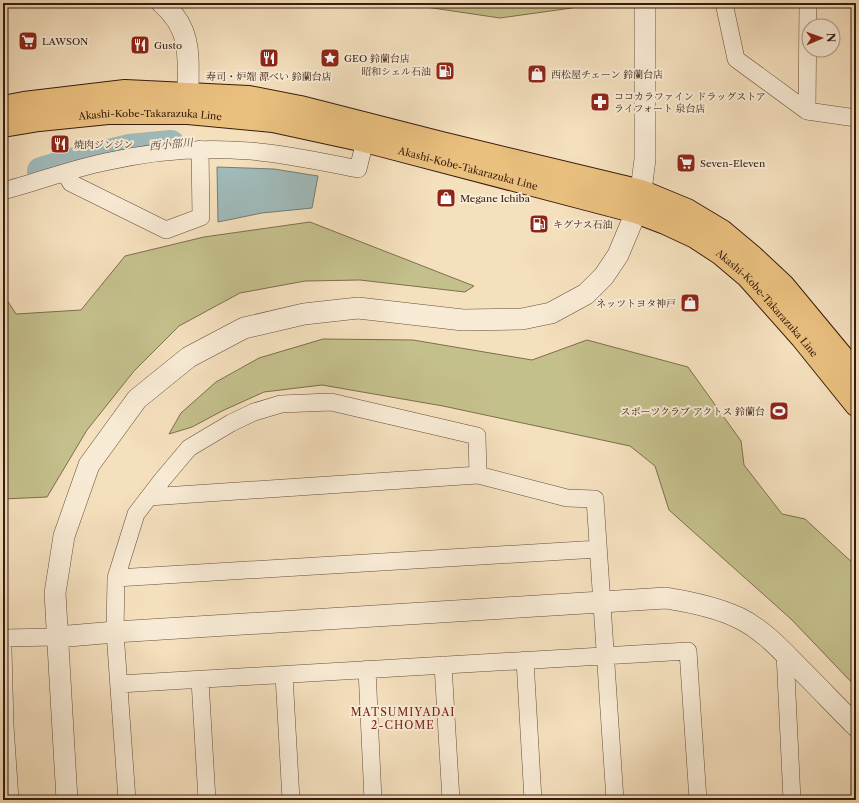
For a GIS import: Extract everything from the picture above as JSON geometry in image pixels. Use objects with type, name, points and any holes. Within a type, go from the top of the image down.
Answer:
[{"type":"main road","name":"Akashi-Kobe-Takarazuka Line","points":[[3,107],[24,103],[125,92],[249,97],[300,107],[640,191],[687,210],[722,231],[783,285],[856,373]]},
{"type":"main road","name":"Akashi-Kobe-Takarazuka Line","points":[[3,126],[38,120],[108,113],[188,113],[273,121],[365,141],[636,212],[695,237],[721,254],[747,276],[802,338],[856,405]]},
{"type":"street","points":[[162,3],[171,11],[183,30],[188,47],[188,94]]},
{"type":"street","points":[[68,800],[56,637],[55,593],[64,536],[89,465],[137,399],[189,357],[244,328],[304,314],[358,308],[463,320],[522,319],[551,314],[586,294],[604,276],[618,255],[636,212],[645,159],[646,3]]},
{"type":"street","points":[[724,3],[736,59],[807,111],[856,118]]},
{"type":"street","points":[[807,111],[808,3]]},
{"type":"street","points":[[3,191],[105,162],[147,155],[200,149],[250,151],[308,159],[358,169],[365,141]]},
{"type":"street","points":[[65,173],[71,183],[166,230],[201,217],[200,149]]},
{"type":"street","points":[[127,800],[115,632],[116,578],[136,514],[189,448],[231,423],[254,412],[281,404],[331,402],[477,436],[478,475]]},
{"type":"street","points":[[149,497],[478,475],[567,498],[595,499],[615,800]]},
{"type":"street","points":[[116,578],[598,549]]},
{"type":"street","points":[[3,638],[56,637],[115,632],[666,598],[692,602],[740,618],[760,631],[785,653],[856,726]]},
{"type":"street","points":[[3,650],[4,726],[10,800]]},
{"type":"street","points":[[119,684],[688,651],[698,800]]},
{"type":"street","points":[[785,653],[792,800]]},
{"type":"street","points":[[524,660],[533,800]]},
{"type":"street","points":[[443,665],[451,800]]},
{"type":"street","points":[[367,669],[373,800]]},
{"type":"street","points":[[284,675],[291,800]]},
{"type":"street","points":[[200,680],[207,800]]},
{"type":"shaded area","points":[[399,3],[577,3],[572,8],[500,18]]},
{"type":"shaded area","points":[[310,222],[474,286],[465,292],[360,280],[305,281],[240,293],[179,326],[134,371],[87,430],[47,497],[3,499],[3,294],[16,314],[81,310],[125,256],[204,237]]},
{"type":"shaded area","points":[[323,339],[413,340],[532,360],[587,340],[688,367],[741,441],[744,465],[782,514],[805,519],[856,566],[856,687],[791,619],[669,510],[655,466],[630,446],[443,406],[322,385],[264,392],[222,411],[192,427],[169,434],[181,413],[216,382],[259,358]]},
{"type":"water","points":[[217,167],[274,169],[318,176],[312,208],[262,213],[218,222]]},
{"type":"waterway","name":"西小部川","points":[[41,171],[129,148],[171,144]]},
{"type":"place","name":"LAWSON","points":[[28,41]]},
{"type":"place","name":"Gusto","points":[[140,45]]},
{"type":"place","name":"寿司・炉端 源べい 鈴蘭台店","points":[[269,58]]},
{"type":"place","name":"GEO 鈴蘭台店","points":[[330,58]]},
{"type":"place","name":"昭和シェル石油","points":[[445,71]]},
{"type":"place","name":"西松屋チェーン 鈴蘭台店","points":[[537,74]]},
{"type":"place","name":"ココカラファイン ドラッグストア ライフォート 泉台店","points":[[600,102]]},
{"type":"place","name":"焼肉ジンジン","points":[[60,144]]},
{"type":"place","name":"Seven-Eleven","points":[[686,163]]},
{"type":"place","name":"Megane Ichiba","points":[[446,198]]},
{"type":"place","name":"キグナス石油","points":[[539,224]]},
{"type":"place","name":"ネッツトヨタ神戸","points":[[690,303]]},
{"type":"place","name":"スポーツクラブ アクトス 鈴蘭台","points":[[779,411]]},
{"type":"district","name":"MATSUMIYADAI 2-CHOME","points":[[403,718]]}]
